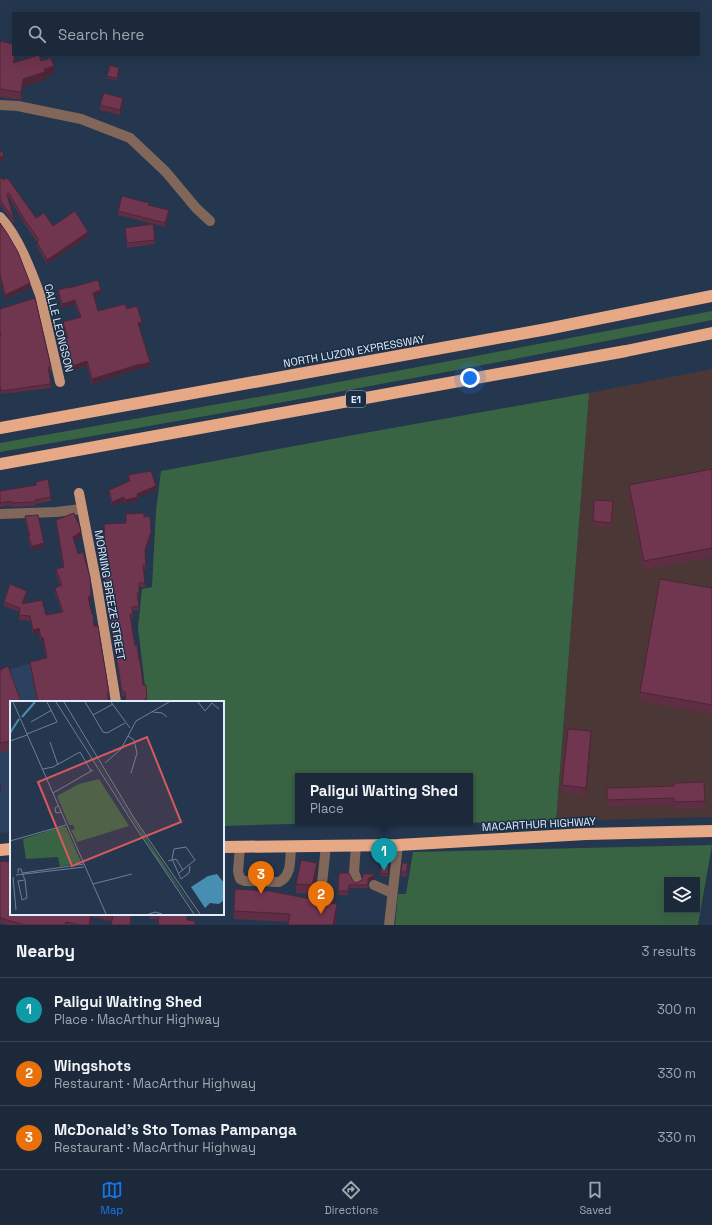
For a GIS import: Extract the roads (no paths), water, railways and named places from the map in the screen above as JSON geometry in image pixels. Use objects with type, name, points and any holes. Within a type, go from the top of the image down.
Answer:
[{"type":"highway","name":"NORTH LUZON EXPRESSWAY","points":[[0,428],[547,329],[712,296]]},
{"type":"highway","name":"E1","points":[[0,464],[626,351],[712,333]]},
{"type":"highway","name":"MACARTHUR HIGHWAY","points":[[224,847],[398,845],[586,834],[712,831]]},
{"type":"highway","points":[[0,850],[10,849]]},
{"type":"main road","name":"CALLE LEONGSON","points":[[0,217],[10,229],[40,295],[60,382]]},
{"type":"main road","name":"MORNING BREEZE STREET","points":[[79,493],[98,593],[116,701]]},
{"type":"street","points":[[0,105],[18,106],[82,119],[130,138],[166,172],[196,208],[210,222]]},
{"type":"street","points":[[0,514],[56,512],[82,509]]},
{"type":"street","points":[[356,845],[354,872],[357,880]]},
{"type":"street","points":[[389,925],[398,845]]},
{"type":"street","points":[[240,847],[238,871],[240,879],[245,882],[279,882],[284,880],[288,875],[291,846]]},
{"type":"street","points":[[320,902],[326,846]]},
{"type":"street","points":[[374,886],[392,893]]},
{"type":"place","name":"Paligui Waiting Shed","points":[[384,871]]},
{"type":"place","name":"McDonald's Sto Tomas Pampanga","points":[[261,894]]},
{"type":"place","name":"Wingshots","points":[[321,914]]}]
